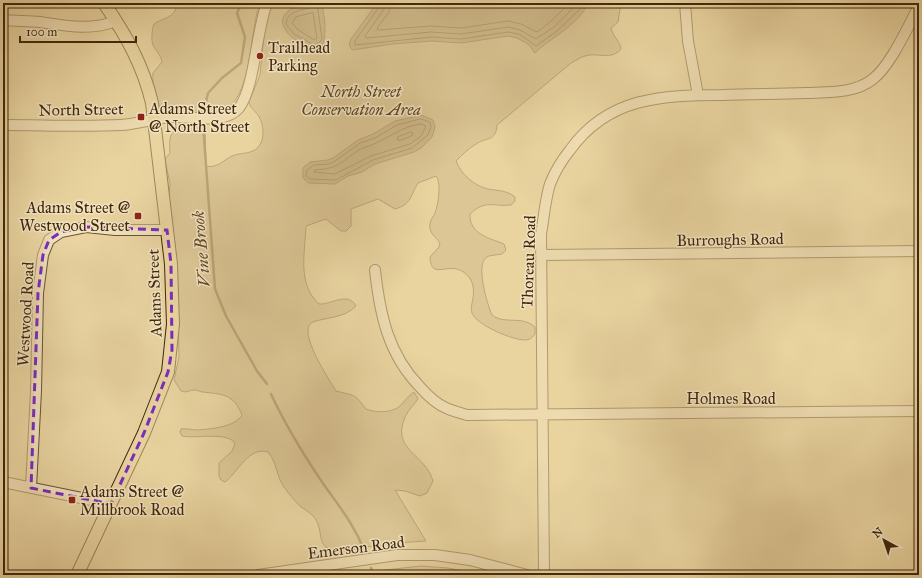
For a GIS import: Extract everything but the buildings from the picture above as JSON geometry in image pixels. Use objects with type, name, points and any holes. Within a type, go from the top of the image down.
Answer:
[{"type":"main road","name":"Adams Street","points":[[77,575],[144,433],[168,372],[173,324],[171,264],[149,90],[141,66],[128,39],[104,3]]},
{"type":"street","name":"North Street","points":[[3,125],[117,125],[178,117],[221,117],[236,111],[242,102],[248,87],[259,29],[267,3]]},
{"type":"street","points":[[685,3],[688,41],[698,95]]},
{"type":"street","name":"Thoreau Road","points":[[544,575],[541,234],[546,200],[551,183],[561,162],[588,129],[611,113],[631,104],[651,98],[698,95],[780,94],[856,89],[873,80],[885,67],[919,6]]},
{"type":"street","points":[[3,20],[40,22],[82,28],[100,26],[116,21]]},
{"type":"street","name":"Westwood Road","points":[[31,488],[36,391],[38,293],[43,255],[49,240],[61,232],[86,227],[115,230],[167,230]]},
{"type":"street","name":"Burroughs Road","points":[[541,255],[919,251]]},
{"type":"street","name":"Holmes Road","points":[[375,270],[379,308],[395,352],[407,374],[426,394],[445,408],[467,415],[919,411]]},
{"type":"street","points":[[3,482],[111,504]]},
{"type":"street","name":"Emerson Road","points":[[258,575],[397,555],[435,555],[470,560],[527,575]]},
{"type":"highlighted area","points":[[86,227],[167,230],[171,264],[172,350],[168,372],[144,433],[111,504],[31,488],[38,293],[43,255],[49,240],[61,232]]},
{"type":"green space","points":[[178,3],[260,3],[256,15],[244,81],[238,95],[230,106],[219,112],[211,113],[167,110],[159,106],[156,99],[153,73],[162,62],[161,57],[152,43],[154,24],[169,17],[174,12]]},
{"type":"green space","name":"North Street Conservation Area","points":[[272,3],[621,3],[618,22],[611,28],[621,49],[617,53],[613,55],[585,56],[571,63],[497,125],[493,137],[473,146],[456,161],[465,175],[473,182],[488,189],[505,192],[515,197],[515,201],[511,205],[485,205],[476,209],[470,214],[471,221],[476,231],[486,237],[504,244],[506,250],[502,254],[487,257],[482,267],[483,284],[492,315],[497,318],[525,321],[530,323],[535,327],[535,334],[532,338],[525,340],[512,338],[482,324],[472,312],[473,286],[467,275],[461,270],[438,270],[431,265],[430,257],[439,247],[440,243],[430,230],[431,221],[438,200],[439,184],[436,176],[418,183],[408,202],[401,207],[395,209],[378,199],[351,209],[351,226],[346,231],[341,231],[326,219],[306,226],[304,268],[305,278],[312,296],[319,304],[344,299],[353,302],[356,306],[347,313],[313,322],[309,327],[308,334],[311,344],[321,367],[336,391],[354,396],[366,409],[384,412],[393,410],[400,406],[414,392],[418,399],[405,417],[402,428],[402,437],[406,445],[429,472],[433,481],[427,493],[420,496],[405,491],[395,490],[426,541],[356,548],[344,552],[331,550],[323,544],[315,518],[300,506],[281,483],[274,461],[268,452],[261,451],[249,456],[225,482],[221,480],[219,476],[219,463],[232,451],[235,444],[232,440],[212,436],[188,437],[182,436],[180,432],[181,429],[197,430],[222,427],[239,419],[242,415],[235,403],[226,396],[194,390],[183,392],[174,380],[179,357],[178,308],[168,205],[170,184],[165,159],[170,153],[170,143],[173,131],[182,127],[205,127],[206,166],[210,167],[220,164],[234,155],[253,151],[260,144],[263,134],[262,124],[258,115],[251,108],[249,102],[260,75],[265,24]]},
{"type":"green space","points":[[421,566],[448,568],[483,575],[359,575],[358,573]]},
{"type":"water","points":[[321,3],[325,25],[325,37],[322,46],[316,49],[310,49],[299,43],[288,33],[284,28],[283,22],[284,16],[291,9]]},
{"type":"water","points":[[377,3],[588,3],[584,11],[572,24],[535,53],[528,44],[517,38],[508,36],[461,43],[432,41],[393,44],[352,50],[349,44],[351,39]]},
{"type":"water","points":[[421,115],[433,120],[435,127],[432,137],[421,148],[414,152],[375,164],[362,172],[348,176],[335,184],[309,183],[303,178],[303,168],[310,162],[333,158],[358,140],[373,134],[395,121]]},
{"type":"waterway","name":"Vine Brook","points":[[204,110],[208,93],[222,78],[241,63],[245,37],[237,13],[242,3]]},
{"type":"waterway","name":"Vine Brook","points":[[203,124],[215,289],[226,316],[257,371],[267,384]]},
{"type":"waterway","name":"Vine Brook","points":[[271,394],[294,438],[350,522],[364,550]]},
{"type":"waterway","name":"Vine Brook","points":[[371,568],[374,575]]},
{"type":"place","name":"Trailhead Parking","points":[[260,56]]},
{"type":"place","name":"Adams Street @ North Street","points":[[141,117]]},
{"type":"place","name":"Adams Street @ Westwood Street","points":[[138,216]]},
{"type":"place","name":"Adams Street @ Millbrook Road","points":[[72,500]]}]
